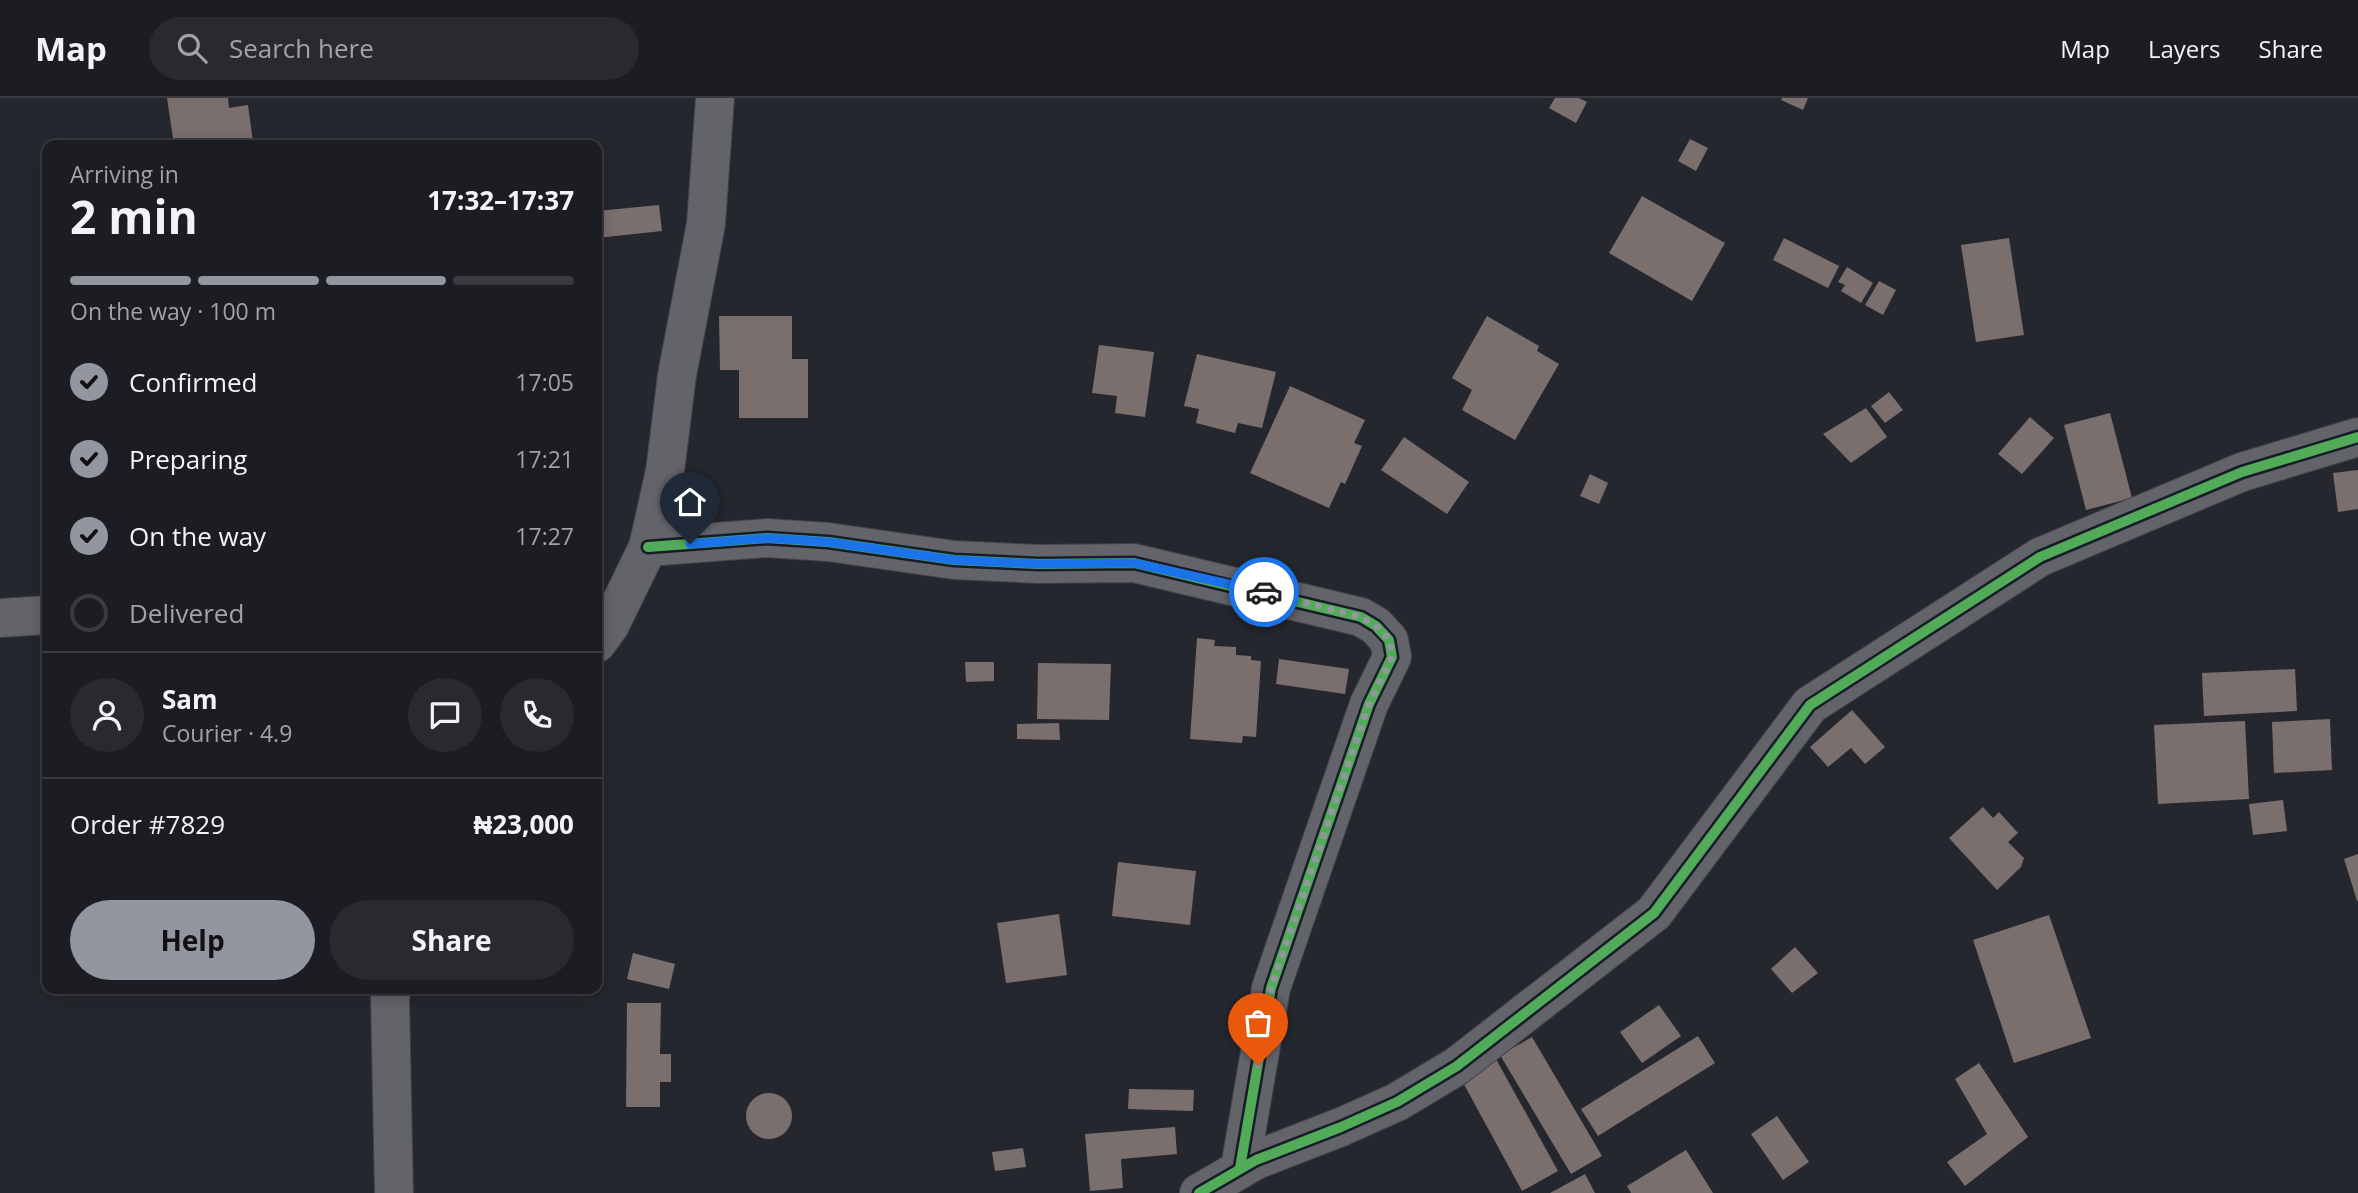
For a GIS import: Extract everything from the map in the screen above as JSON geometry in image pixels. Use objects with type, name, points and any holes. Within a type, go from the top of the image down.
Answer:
[{"type":"street","points":[[602,627],[648,547],[665,471],[677,374],[706,224],[715,98]]},
{"type":"street","points":[[1199,1193],[1240,1168],[1397,1102],[1457,1066],[1654,913],[1810,705],[2040,557],[2242,472],[2358,437]]},
{"type":"street","points":[[648,547],[767,538],[828,542],[954,560],[1039,564],[1134,563],[1361,617],[1376,626],[1390,640],[1392,657],[1369,704],[1271,988],[1240,1168]]},
{"type":"street","points":[[0,618],[42,615]]},
{"type":"street","points":[[391,994],[394,1193]]},
{"type":"building","points":[[167,98],[228,98],[229,108],[248,105],[253,140],[173,140]]},
{"type":"building","points":[[1555,98],[1579,98],[1587,102],[1576,123],[1549,108]]},
{"type":"building","points":[[1808,98],[1803,110],[1781,100]]},
{"type":"building","points":[[1690,139],[1708,148],[1696,171],[1678,161]]},
{"type":"building","points":[[1642,196],[1725,243],[1692,301],[1609,253]]},
{"type":"building","points":[[659,205],[662,231],[602,237],[602,211]]},
{"type":"building","points":[[1784,238],[1839,266],[1828,288],[1773,260]]},
{"type":"building","points":[[2009,238],[2024,335],[1976,342],[1961,245]]},
{"type":"building","points":[[1847,267],[1873,283],[1861,303],[1841,291],[1845,285],[1838,282]]},
{"type":"building","points":[[1879,281],[1896,290],[1883,315],[1865,305]]},
{"type":"building","points":[[719,316],[792,316],[792,359],[808,359],[808,418],[739,418],[739,370],[720,370]]},
{"type":"building","points":[[1487,316],[1539,346],[1537,351],[1559,364],[1515,440],[1462,410],[1472,390],[1452,378]]},
{"type":"building","points":[[1099,345],[1154,352],[1145,417],[1115,413],[1117,396],[1092,393]]},
{"type":"building","points":[[1197,354],[1276,372],[1262,428],[1238,423],[1235,433],[1196,423],[1199,409],[1184,406]]},
{"type":"building","points":[[1290,386],[1365,420],[1354,443],[1362,446],[1345,484],[1341,482],[1329,508],[1250,473]]},
{"type":"building","points":[[1889,392],[1903,410],[1885,423],[1871,406]]},
{"type":"building","points":[[1866,408],[1887,437],[1851,463],[1823,434]]},
{"type":"building","points":[[2110,413],[2132,498],[2086,510],[2064,425]]},
{"type":"building","points":[[2030,417],[2054,438],[2022,474],[1998,454]]},
{"type":"building","points":[[1404,437],[1469,482],[1447,514],[1381,470]]},
{"type":"building","points":[[2358,470],[2358,509],[2338,512],[2333,473]]},
{"type":"building","points":[[1590,474],[1608,483],[1599,504],[1580,496]]},
{"type":"building","points":[[1197,638],[1215,640],[1214,646],[1236,647],[1236,655],[1251,656],[1251,660],[1261,661],[1256,737],[1243,736],[1242,743],[1190,739]]},
{"type":"building","points":[[1279,659],[1349,669],[1345,694],[1276,684]]},
{"type":"building","points":[[965,662],[994,662],[994,681],[966,682]]},
{"type":"building","points":[[1038,663],[1111,664],[1109,720],[1037,719]]},
{"type":"building","points":[[2295,669],[2297,711],[2204,716],[2202,673]]},
{"type":"building","points":[[1852,710],[1885,747],[1865,764],[1851,748],[1828,767],[1810,747]]},
{"type":"building","points":[[2330,719],[2332,770],[2274,773],[2272,722]]},
{"type":"building","points":[[2245,721],[2249,799],[2158,804],[2154,725]]},
{"type":"building","points":[[1059,723],[1060,740],[1017,739],[1017,724]]},
{"type":"building","points":[[2283,800],[2287,831],[2253,835],[2249,804]]},
{"type":"building","points":[[1983,807],[1993,818],[1999,812],[2018,833],[2008,842],[2024,858],[2021,867],[1997,890],[1949,838]]},
{"type":"building","points":[[2358,854],[2358,901],[2357,901],[2344,859]]},
{"type":"building","points":[[1118,862],[1196,871],[1190,925],[1112,916]]},
{"type":"building","points":[[1059,914],[1067,975],[1006,983],[997,923]]},
{"type":"building","points":[[2049,915],[2091,1038],[2014,1063],[1973,940]]},
{"type":"building","points":[[1795,947],[1818,973],[1792,993],[1771,969]]},
{"type":"building","points":[[633,953],[675,964],[669,989],[627,979]]},
{"type":"building","points":[[627,1003],[661,1003],[660,1054],[671,1054],[671,1082],[660,1082],[660,1107],[626,1107]]},
{"type":"building","points":[[1659,1005],[1681,1036],[1642,1063],[1620,1032]]},
{"type":"building","points":[[1698,1036],[1715,1063],[1598,1136],[1581,1109]]},
{"type":"building","points":[[1532,1037],[1602,1156],[1571,1174],[1500,1055]]},
{"type":"building","points":[[1496,1059],[1558,1171],[1522,1191],[1460,1077]]},
{"type":"building","points":[[1979,1063],[2028,1137],[1965,1186],[1947,1162],[1987,1134],[1955,1079]]},
{"type":"building","points":[[1129,1089],[1194,1090],[1193,1111],[1128,1109]]},
{"type":"building","points":[[769,1093],[785,1100],[792,1116],[785,1132],[769,1139],[753,1132],[746,1116],[753,1100]]},
{"type":"building","points":[[1777,1116],[1809,1162],[1783,1180],[1751,1134]]},
{"type":"building","points":[[1175,1127],[1177,1154],[1121,1159],[1123,1188],[1090,1191],[1085,1134]]},
{"type":"building","points":[[1023,1148],[1026,1167],[995,1171],[992,1152]]},
{"type":"building","points":[[1686,1150],[1713,1193],[1631,1193],[1627,1186]]},
{"type":"building","points":[[1585,1174],[1595,1193],[1550,1193]]},
{"type":"cycle path","points":[[1199,1193],[1256,1160],[1397,1102],[1457,1066],[1654,913],[1810,705],[2040,557],[2242,472],[2358,437]]},
{"type":"cycle path","points":[[648,547],[767,538],[828,542],[954,560],[1039,564],[1134,563],[1361,617],[1376,626],[1389,640],[1392,657],[1369,704],[1271,988],[1240,1168]]},
{"type":"way so far","points":[[1258,1065],[1271,988],[1369,704],[1392,657],[1390,640],[1376,626],[1361,617],[1264,592]]},
{"type":"route","points":[[690,544],[767,538],[828,542],[954,560],[1039,564],[1134,563],[1264,592]]}]
